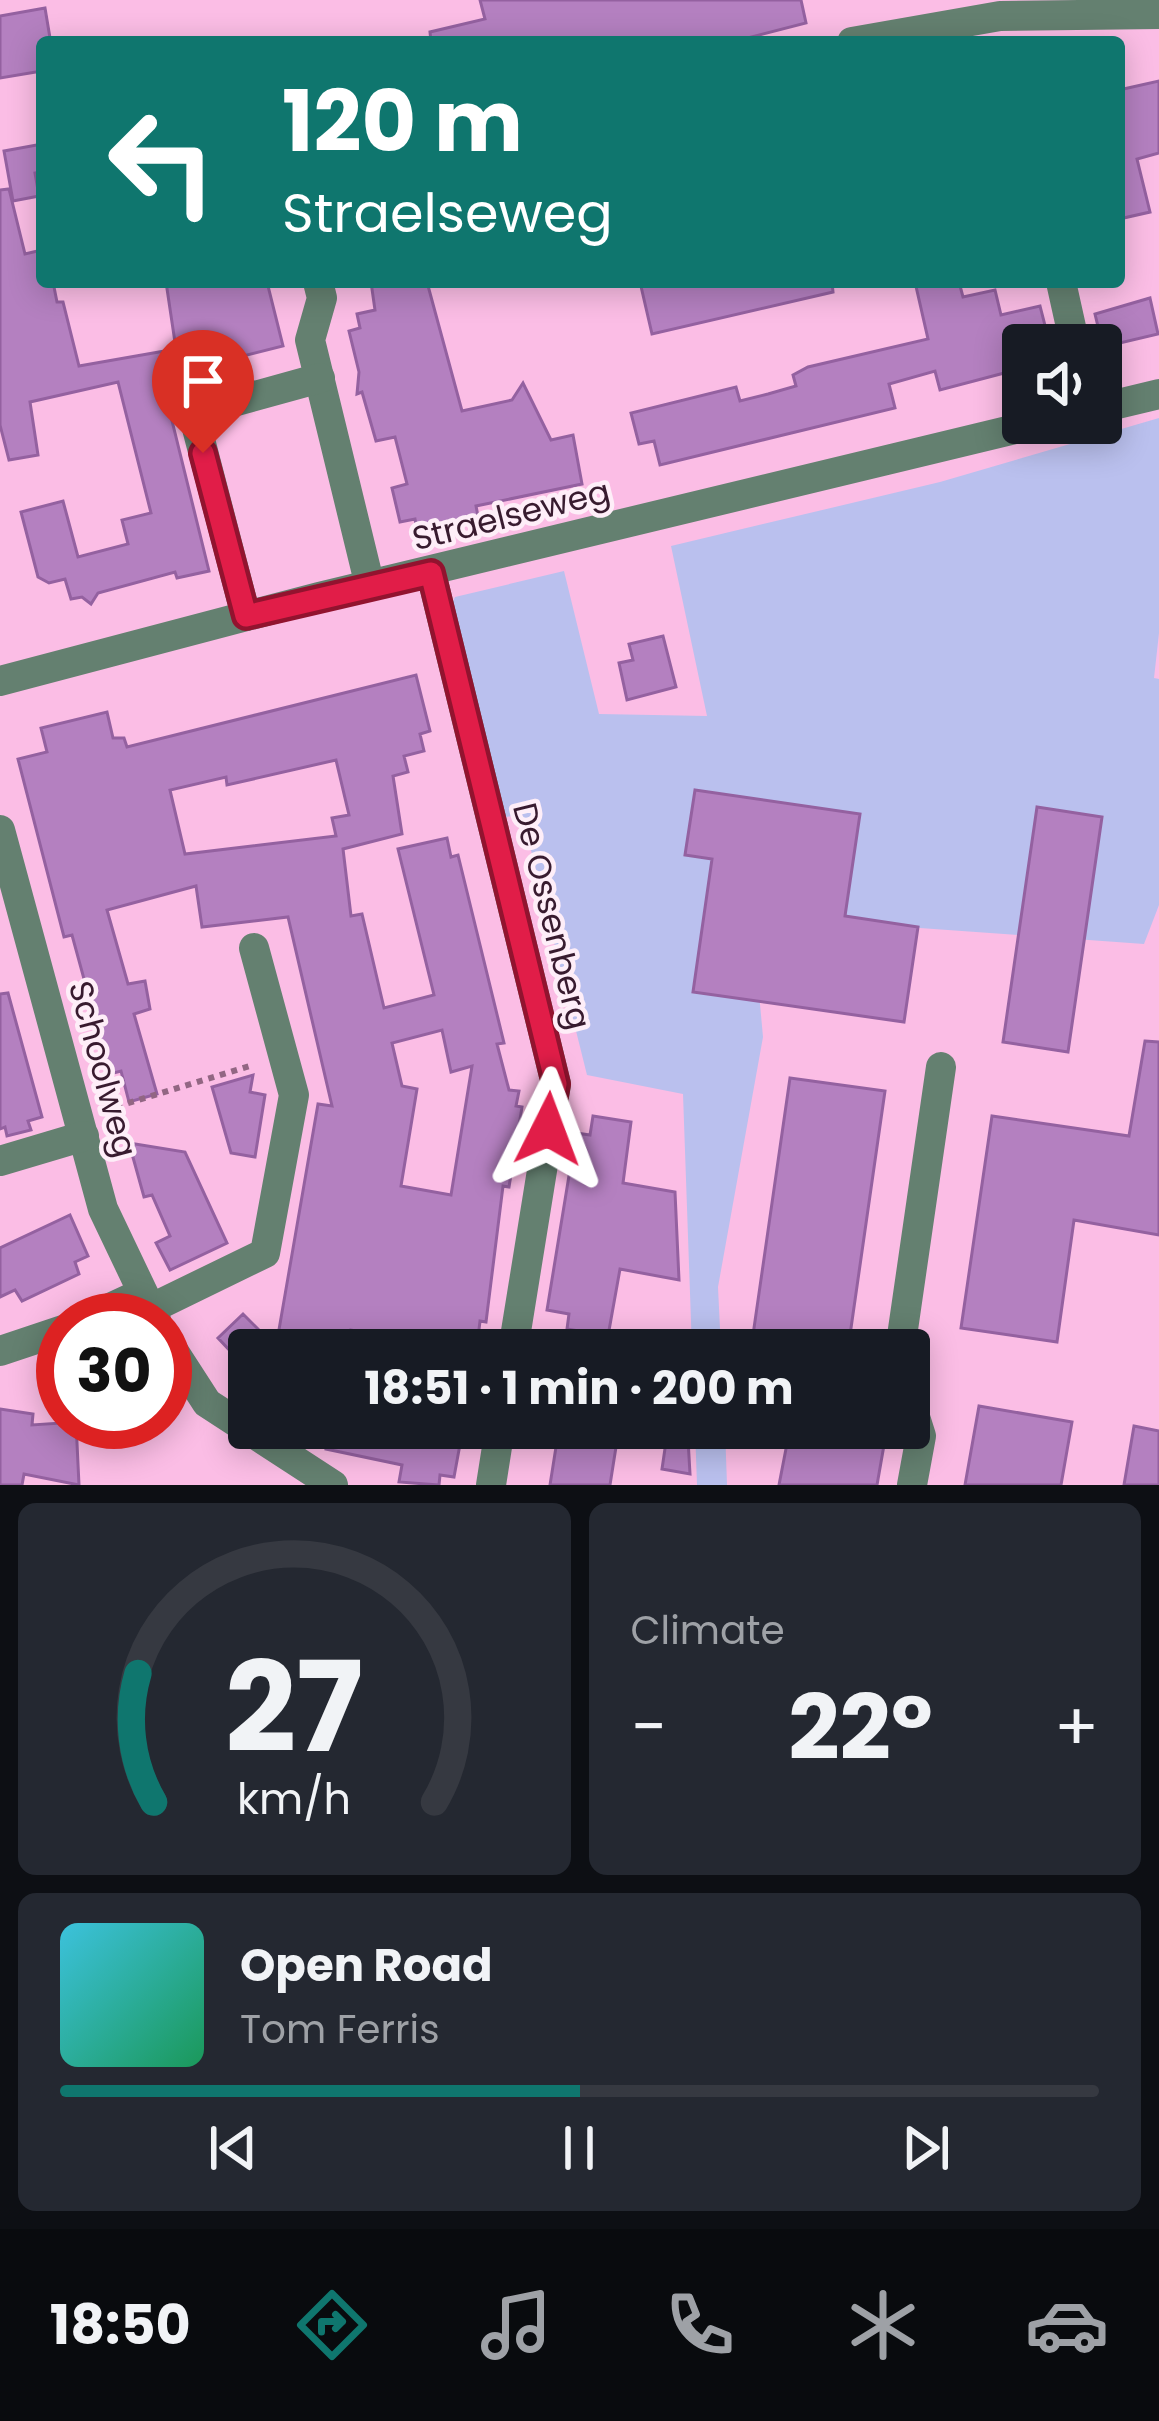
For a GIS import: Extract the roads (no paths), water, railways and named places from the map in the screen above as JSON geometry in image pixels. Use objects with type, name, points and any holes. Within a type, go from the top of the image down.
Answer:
[{"type":"street","points":[[891,36],[1002,19],[1159,14]]},
{"type":"street","points":[[320,288],[322,298],[310,340],[370,586]]},
{"type":"street","points":[[1062,288],[1070,324]]},
{"type":"street","points":[[246,616],[193,412],[320,378]]},
{"type":"street","points":[[1122,403],[1159,394]]},
{"type":"street","name":"Straelseweg","points":[[0,681],[246,616],[1002,432]]},
{"type":"street","name":"De Ossenberg","points":[[431,573],[556,1084],[516,1329]]},
{"type":"street","name":"Schoolweg","points":[[0,830],[103,1209],[142,1293]]},
{"type":"street","points":[[179,1293],[265,1253],[294,1095],[254,948]]},
{"type":"street","points":[[902,1329],[941,1067]]},
{"type":"street","points":[[0,1161],[81,1127]]},
{"type":"street","points":[[0,1351],[36,1339]]},
{"type":"street","points":[[192,1379],[207,1403],[332,1485]]},
{"type":"street","points":[[491,1485],[497,1449]]},
{"type":"street","points":[[913,1485],[919,1449]]}]
